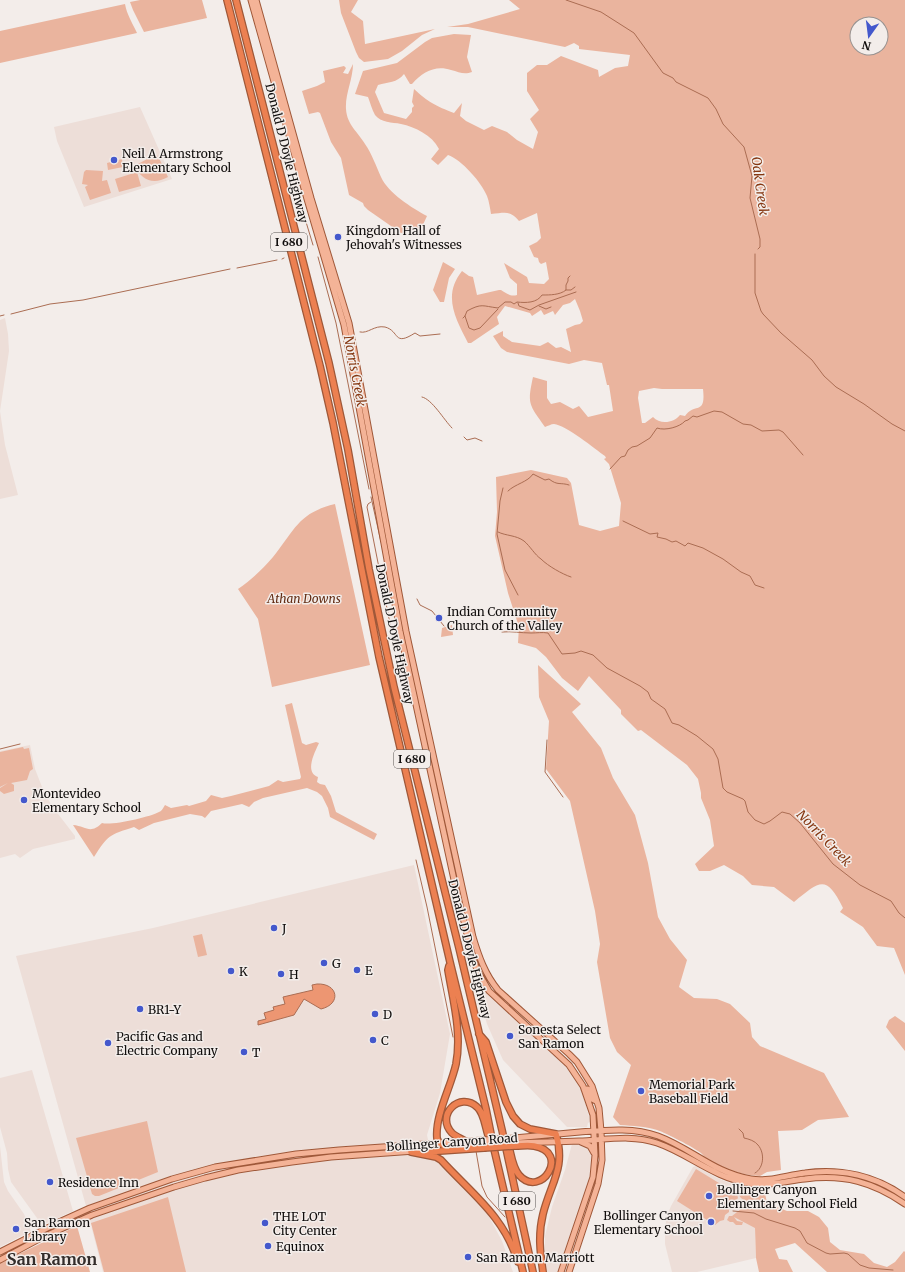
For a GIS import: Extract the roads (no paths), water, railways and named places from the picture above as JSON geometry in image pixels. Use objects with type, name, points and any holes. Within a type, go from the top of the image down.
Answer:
[{"type":"highway","name":"Donald D Doyle Highway","points":[[227,0],[306,307],[328,401],[381,663],[450,962],[486,1108],[522,1272]]},
{"type":"highway","name":"Donald D Doyle Highway","points":[[236,0],[336,392],[394,687],[502,1130],[533,1272]]},
{"type":"highway","points":[[448,1148],[439,1143],[437,1138],[438,1123],[454,1072],[458,1048],[457,1029],[448,970],[450,962]]},
{"type":"highway","points":[[479,1034],[486,1042],[506,1102],[513,1116],[520,1124],[530,1129],[556,1134],[560,1165],[545,1207],[540,1228],[540,1249],[543,1272]]},
{"type":"highway","points":[[465,1141],[450,1131],[446,1119],[451,1107],[455,1104],[464,1102],[474,1104],[480,1111],[491,1146],[494,1149]]},
{"type":"highway","points":[[422,1151],[428,1152],[484,1144],[515,1142],[533,1145],[540,1147],[550,1156],[552,1166],[546,1177],[537,1182],[532,1182],[523,1179],[519,1175],[515,1167],[506,1132],[502,1130]]},
{"type":"highway","points":[[410,1152],[436,1157],[441,1160],[490,1210],[506,1234],[522,1272]]},
{"type":"main road","points":[[251,0],[306,200],[344,325],[400,631],[473,959],[478,972],[489,991],[499,1002],[569,1065],[584,1089],[593,1115],[595,1155],[593,1177],[590,1190],[561,1272]]},
{"type":"main road","points":[[256,0],[311,198],[349,324],[406,631],[473,937],[479,958],[490,980],[498,990],[577,1062],[592,1086],[598,1108],[601,1130],[602,1160],[598,1184],[568,1272]]},
{"type":"main road","points":[[584,1089],[588,1089],[592,1099],[596,1102]]},
{"type":"main road","name":"Bollinger Canyon Road","points":[[515,1142],[556,1134],[601,1130],[630,1130],[652,1134],[679,1146],[719,1169],[739,1176],[765,1180],[823,1171],[854,1174],[876,1181],[905,1197]]},
{"type":"main road","name":"Bollinger Canyon Road","points":[[515,1142],[558,1142],[632,1138],[656,1143],[722,1176],[739,1182],[767,1185],[826,1177],[848,1179],[874,1186],[905,1204]]},
{"type":"main road","name":"Bollinger Canyon Road","points":[[0,1252],[90,1208],[172,1179],[215,1167],[300,1154],[465,1141],[484,1144]]},
{"type":"main road","points":[[580,1141],[590,1146],[595,1155]]},
{"type":"main road","name":"Bollinger Canyon Road","points":[[0,1260],[43,1237],[92,1215],[174,1187],[238,1170],[331,1157],[422,1151],[484,1144]]},
{"type":"waterway","name":"Oak Creek","points":[[566,0],[601,12],[634,33],[663,73],[673,78],[676,82],[708,98],[716,109],[723,124],[744,147],[752,176],[750,198],[760,239],[760,247],[758,249]]},
{"type":"waterway","points":[[293,179],[313,245]]},
{"type":"waterway","name":"Oak Creek","points":[[755,254],[755,293],[763,314],[781,333],[812,360],[824,376],[836,387],[905,431]]},
{"type":"waterway","name":"Norris Creek","points":[[318,257],[336,323],[369,489]]},
{"type":"waterway","name":"Norris Creek","points":[[237,268],[277,260]]},
{"type":"waterway","name":"Norris Creek","points":[[11,314],[50,304],[83,300],[230,269]]},
{"type":"waterway","points":[[463,318],[467,311],[479,306],[498,308],[505,302],[511,302],[514,304],[517,302],[531,302],[537,300],[542,295],[561,293],[566,290],[566,285],[570,276]]},
{"type":"waterway","points":[[566,290],[571,290],[575,287]]},
{"type":"waterway","points":[[518,303],[519,306],[530,310],[539,305],[576,292]]},
{"type":"waterway","points":[[539,306],[546,309],[551,307]]},
{"type":"waterway","points":[[465,316],[469,328],[474,330],[480,328],[498,309]]},
{"type":"waterway","name":"Norris Creek","points":[[0,316],[4,315]]},
{"type":"waterway","points":[[360,332],[385,327],[390,329],[397,337],[403,339],[415,333],[420,336],[440,334]]},
{"type":"waterway","points":[[422,397],[434,406],[452,428]]},
{"type":"waterway","points":[[610,469],[621,457],[625,456],[628,450],[650,438],[657,428],[672,428],[680,425],[693,416],[697,417],[714,411],[722,412],[743,424],[751,425],[762,431],[779,430],[783,432],[803,455]]},
{"type":"waterway","points":[[464,437],[467,440],[475,438],[482,441]]},
{"type":"waterway","points":[[508,491],[531,477],[533,474],[545,480],[549,479],[557,483],[569,485]]},
{"type":"waterway","points":[[503,488],[500,501],[497,534],[505,570],[518,595]]},
{"type":"waterway","name":"Norris Creek","points":[[371,497],[381,542]]},
{"type":"waterway","points":[[371,502],[367,507],[395,649]]},
{"type":"waterway","points":[[623,521],[650,534],[658,533],[657,537],[672,542],[676,541],[685,546],[688,543],[703,548],[750,576],[755,585],[764,588]]},
{"type":"waterway","points":[[498,532],[521,539],[547,564],[559,572],[571,577]]},
{"type":"waterway","name":"Norris Creek","points":[[417,599],[420,605],[432,611],[444,626]]},
{"type":"waterway","name":"Norris Creek","points":[[502,632],[548,633],[562,654],[581,651],[593,655],[607,668],[640,686],[648,692],[651,699],[665,709],[672,723],[679,725],[697,736],[713,749],[718,759],[723,788],[727,792],[743,799],[748,812],[755,820],[764,824],[782,812],[790,814],[800,823],[833,864],[860,885],[891,901],[899,913],[905,918]]},
{"type":"waterway","points":[[547,740],[545,772],[563,797]]},
{"type":"waterway","points":[[0,749],[20,744]]},
{"type":"waterway","points":[[416,860],[453,1037]]},
{"type":"waterway","points":[[739,1129],[743,1133],[744,1138],[755,1142],[762,1152],[762,1164],[755,1173]]},
{"type":"waterway","points":[[476,1151],[482,1186],[487,1197],[505,1217]]},
{"type":"waterway","points":[[733,1211],[754,1213],[766,1219],[795,1228],[800,1231],[807,1243],[826,1253],[848,1254],[860,1265],[869,1268],[893,1270]]},
{"type":"place","name":"Neil A Armstrong Elementary School","points":[[114,160]]},
{"type":"place","name":"Kingdom Hall of Jehovah's Witnesses","points":[[338,237]]},
{"type":"place","name":"Indian Community Church of the Valley","points":[[439,618]]},
{"type":"place","name":"Montevideo Elementary School","points":[[24,800]]},
{"type":"place","name":"J","points":[[274,928]]},
{"type":"place","name":"G","points":[[324,963]]},
{"type":"place","name":"E","points":[[357,970]]},
{"type":"place","name":"K","points":[[231,971]]},
{"type":"place","name":"H","points":[[281,974]]},
{"type":"place","name":"BR1-Y","points":[[140,1009]]},
{"type":"place","name":"D","points":[[375,1014]]},
{"type":"place","name":"Sonesta Select San Ramon","points":[[510,1036]]},
{"type":"place","name":"C","points":[[373,1040]]},
{"type":"place","name":"Pacific Gas and Electric Company","points":[[108,1043]]},
{"type":"place","name":"T","points":[[244,1052]]},
{"type":"place","name":"Memorial Park Baseball Field","points":[[641,1091]]},
{"type":"place","name":"Residence Inn","points":[[50,1182]]},
{"type":"place","name":"Bollinger Canyon Elementary School Field","points":[[709,1196]]},
{"type":"place","name":"Bollinger Canyon Elementary School","points":[[711,1222]]},
{"type":"place","name":"THE LOT City Center","points":[[265,1223]]},
{"type":"place","name":"San Ramon Library","points":[[16,1229]]},
{"type":"place","name":"Equinox","points":[[268,1246]]},
{"type":"place","name":"San Ramon Marriott","points":[[468,1257]]},
{"type":"district","name":"San Ramon","points":[[52,1259]]},
{"type":"park label","name":"Athan Downs","points":[[304,598]]}]
